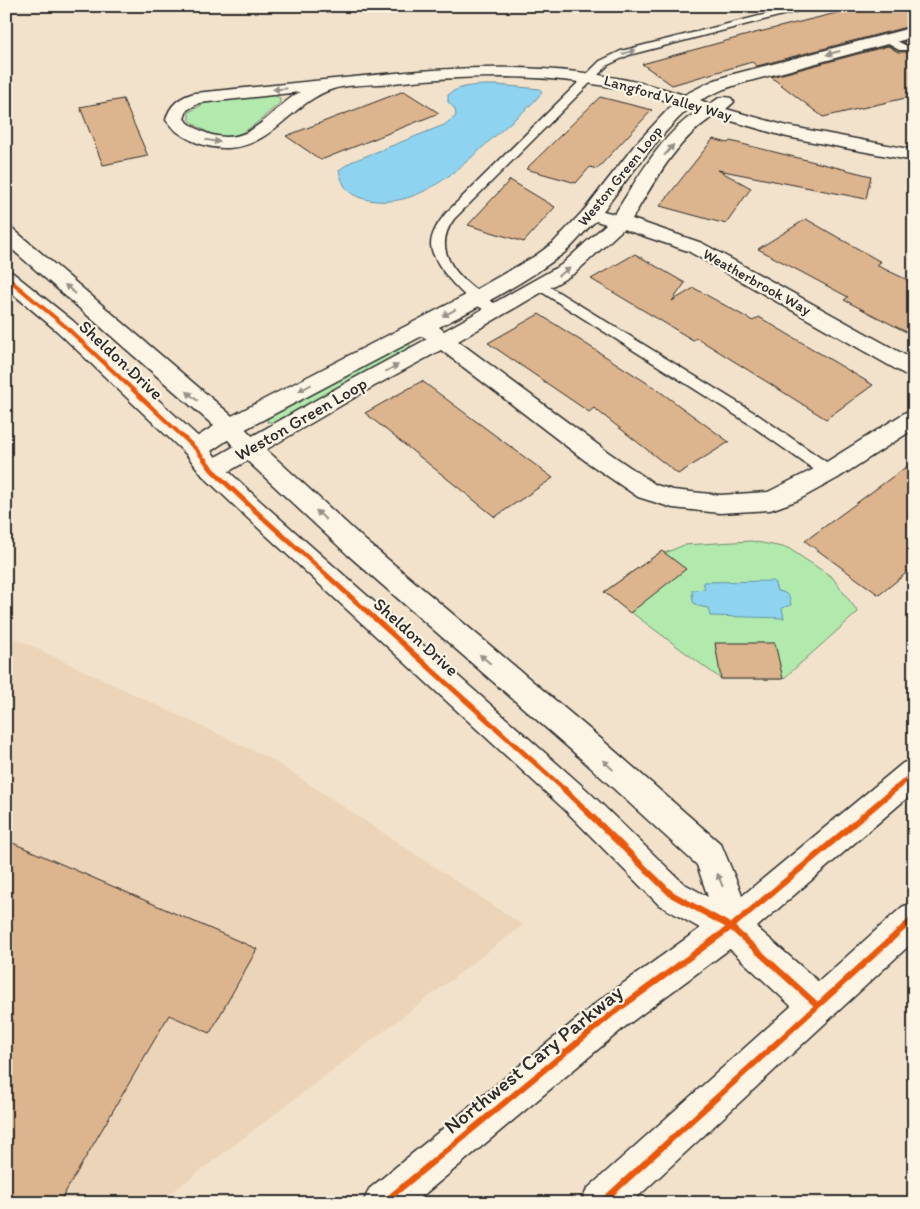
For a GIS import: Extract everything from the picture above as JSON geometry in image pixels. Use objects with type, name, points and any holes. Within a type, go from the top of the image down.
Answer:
[{"type":"street","name":"Weston Green Loop","points":[[204,459],[230,427],[476,299],[521,273],[560,246],[592,213],[640,150],[686,100],[736,79],[904,41]]},
{"type":"street","name":"Weston Green Loop","points":[[204,459],[250,449],[361,384],[498,311],[568,269],[620,222],[655,165],[696,120],[735,96],[750,89],[904,41]]},
{"type":"street","name":"Langford Valley Way","points":[[328,86],[295,102],[274,117],[261,131],[234,142],[204,140],[181,127],[175,120],[176,112],[181,105],[195,98],[466,72],[533,71],[588,77],[640,87],[767,127],[914,156]]},
{"type":"street","name":"Weatherbrook Way","points":[[592,213],[695,247],[914,370]]},
{"type":"street","name":"Sheldon Drive","points":[[6,233],[230,427],[250,449],[357,548],[589,748],[709,855],[724,892],[731,927]]},
{"type":"street","name":"Sheldon Drive","points":[[6,276],[65,326],[204,459],[576,800],[671,894],[731,927],[817,1005]]},
{"type":"street","points":[[424,326],[596,456],[647,492],[673,499],[697,503],[744,504],[776,498],[829,472],[914,418]]},
{"type":"street","name":"Northwest Cary Parkway","points":[[383,1203],[612,1014],[731,927],[914,773]]},
{"type":"street","points":[[601,1203],[674,1139],[817,1005],[914,918]]},
{"type":"lane","points":[[498,311],[476,299],[447,268],[437,246],[442,227],[450,216],[588,77],[604,63],[625,53],[812,6]]},
{"type":"lane","points":[[542,286],[737,409],[829,472]]},
{"type":"shaded area","points":[[6,634],[271,759],[523,925],[158,1203],[6,1203]]},
{"type":"green space","points":[[273,95],[280,98],[280,103],[253,126],[236,135],[221,136],[207,132],[189,119],[189,112],[207,102]]},
{"type":"green space","points":[[405,344],[410,345],[411,348],[408,352],[287,416],[273,422],[267,422],[268,417]]},
{"type":"green space","points":[[751,541],[788,548],[832,577],[858,612],[783,679],[721,679],[604,592],[659,553],[665,553],[684,545]]},
{"type":"water","points":[[498,85],[540,89],[542,92],[523,112],[442,181],[425,191],[407,198],[389,201],[369,200],[356,196],[345,186],[339,170],[351,162],[444,125],[456,116],[455,109],[448,102],[448,95],[453,91],[472,86]]},
{"type":"water","points":[[774,581],[777,591],[783,592],[790,599],[791,605],[782,608],[784,618],[710,616],[708,608],[698,606],[693,602],[692,590],[705,589],[703,582]]},
{"type":"building","points":[[865,6],[914,6],[914,25],[757,66],[752,62],[672,85],[642,64],[755,33]]},
{"type":"building","points":[[914,39],[914,96],[823,117],[771,77],[888,46],[898,52],[907,52],[910,47],[903,42]]},
{"type":"building","points":[[404,91],[439,113],[321,160],[286,136]]},
{"type":"building","points":[[600,97],[652,110],[597,169],[590,167],[576,183],[526,169]]},
{"type":"building","points":[[123,99],[148,156],[103,165],[80,107]]},
{"type":"building","points":[[713,139],[728,143],[730,141],[871,176],[866,199],[718,170],[751,188],[726,224],[660,206]]},
{"type":"building","points":[[510,180],[555,207],[524,242],[468,225]]},
{"type":"building","points":[[806,219],[881,262],[876,265],[914,283],[914,336],[844,300],[848,297],[758,249]]},
{"type":"building","points":[[635,254],[685,283],[672,301],[694,288],[753,321],[759,317],[873,385],[826,419],[697,338],[693,340],[591,279]]},
{"type":"building","points":[[539,314],[655,388],[729,442],[678,474],[594,408],[589,412],[488,343]]},
{"type":"building","points":[[422,381],[553,478],[495,517],[365,413]]},
{"type":"building","points":[[914,461],[914,567],[879,595],[805,541]]},
{"type":"building","points":[[662,551],[686,569],[630,613],[604,592]]},
{"type":"building","points":[[715,643],[775,643],[783,679],[721,679]]},
{"type":"building","points":[[6,840],[257,949],[210,1033],[169,1015],[59,1203],[6,1203]]},
{"type":"cycle path","points":[[6,277],[65,326],[196,449],[212,470],[250,506],[576,800],[671,894],[731,927],[817,1005]]},
{"type":"cycle path","points":[[383,1203],[613,1013],[731,927],[914,773]]},
{"type":"cycle path","points":[[601,1203],[914,918]]}]
